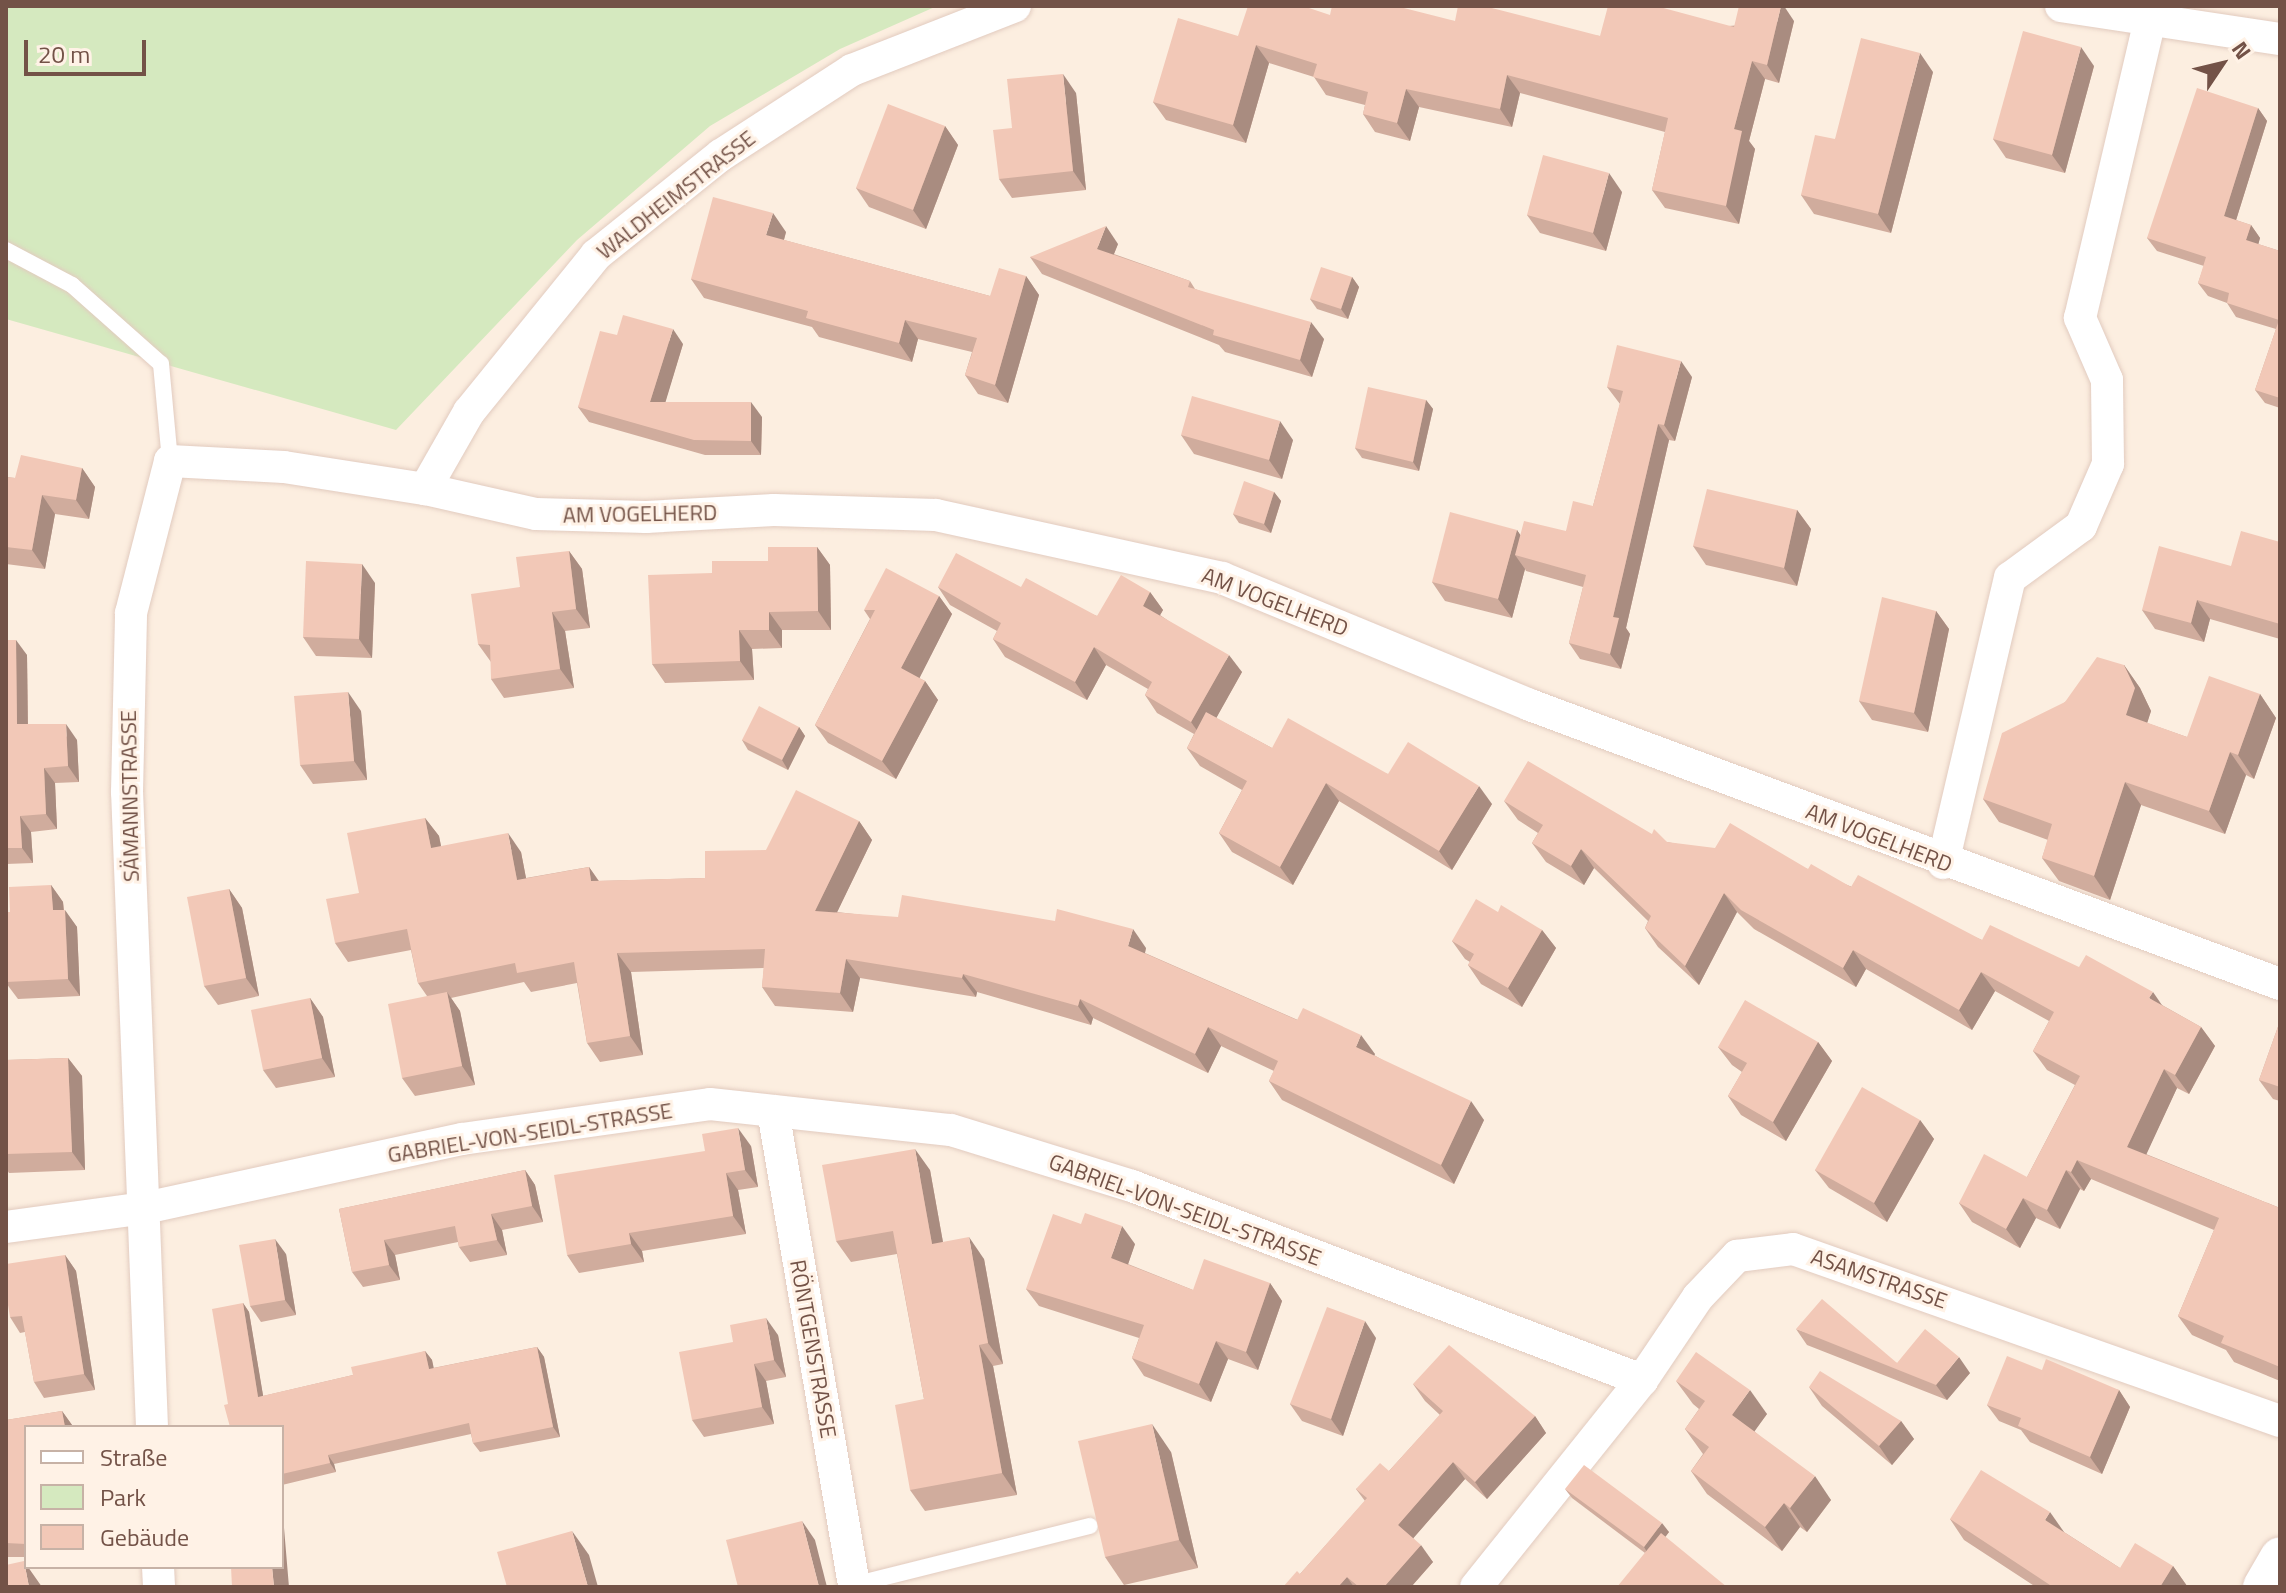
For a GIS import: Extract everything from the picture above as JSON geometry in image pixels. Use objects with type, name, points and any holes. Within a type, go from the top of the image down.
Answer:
[{"type":"street","name":"WALDHEIMSTRASSE","points":[[425,489],[469,412],[596,255],[721,155],[852,70],[1015,6]]},
{"type":"street","points":[[2061,6],[2280,39]]},
{"type":"street","points":[[1943,863],[2010,578],[2081,526],[2108,464],[2107,380],[2080,318],[2150,19]]},
{"type":"street","name":"AM VOGELHERD","points":[[170,461],[284,467],[425,489],[536,514],[646,517],[774,510],[936,515],[1222,578],[1530,705],[1943,863],[2280,984]]},
{"type":"street","name":"SÄMANNSTRASSE","points":[[152,1425],[127,792],[131,613],[170,461]]},
{"type":"street","name":"GABRIEL-VON-SEIDL-STRASSE","points":[[6,1227],[145,1208],[462,1139],[710,1104],[951,1130],[1132,1186],[1642,1380]]},
{"type":"street","name":"RÖNTGENSTRASSE","points":[[773,1111],[853,1586]]},
{"type":"street","name":"ASAMSTRASSE","points":[[1476,1587],[1642,1380],[1698,1297],[1737,1256],[1793,1249],[2280,1421]]},
{"type":"street","points":[[2263,1587],[2280,1557]]},
{"type":"lane","name":"SÄMANNSTRASSE","points":[[6,250],[72,285],[161,364],[170,461]]},
{"type":"lane","points":[[853,1586],[1090,1526]]},
{"type":"green space","points":[[6,6],[937,6],[840,49],[710,126],[577,240],[396,430],[6,319]]},
{"type":"building","points":[[1248,6],[1303,6],[1330,15],[1332,6],[1396,6],[1455,21],[1458,6],[1484,6],[1600,36],[1608,6],[1656,6],[1734,27],[1739,6],[1781,6],[1767,65],[1752,61],[1734,129],[1742,131],[1726,206],[1652,190],[1668,118],[1507,75],[1500,109],[1406,89],[1397,123],[1363,114],[1368,92],[1313,77],[1317,64],[1256,45],[1233,125],[1153,102],[1178,18],[1238,36]]},
{"type":"building","points":[[2023,31],[2081,47],[2052,155],[1993,139]]},
{"type":"building","points":[[1861,38],[1920,53],[1878,214],[1801,195],[1815,135],[1835,139]]},
{"type":"building","points":[[1063,74],[1073,171],[999,179],[993,130],[1012,128],[1007,79]]},
{"type":"building","points":[[2197,88],[2258,108],[2224,216],[2251,225],[2246,240],[2280,251],[2280,398],[2255,390],[2279,320],[2227,303],[2229,293],[2198,283],[2206,257],[2147,238]]},
{"type":"building","points":[[888,104],[945,126],[913,210],[856,188]]},
{"type":"building","points":[[1543,155],[1609,173],[1593,233],[1527,215]]},
{"type":"building","points":[[713,197],[773,213],[766,235],[990,296],[999,268],[1026,276],[995,385],[965,375],[977,338],[905,320],[899,343],[806,318],[808,311],[691,279]]},
{"type":"building","points":[[1106,226],[1097,249],[1190,281],[1188,287],[1311,322],[1300,360],[1213,335],[1214,330],[1030,257]]},
{"type":"building","points":[[1321,267],[1352,277],[1341,309],[1310,299]]},
{"type":"building","points":[[623,315],[673,329],[650,402],[751,402],[751,441],[694,440],[578,407],[600,331],[617,335]]},
{"type":"building","points":[[1617,345],[1681,361],[1664,425],[1658,424],[1613,617],[1619,618],[1610,654],[1569,643],[1586,575],[1515,555],[1524,521],[1566,531],[1573,501],[1593,506],[1623,391],[1607,387]]},
{"type":"building","points":[[1368,387],[1426,400],[1413,462],[1355,448]]},
{"type":"building","points":[[1192,396],[1280,421],[1269,460],[1181,435]]},
{"type":"building","points":[[21,455],[82,468],[76,500],[42,495],[32,550],[6,547],[6,477],[15,478]]},
{"type":"building","points":[[1244,481],[1274,492],[1264,524],[1233,514]]},
{"type":"building","points":[[1707,489],[1797,510],[1784,568],[1693,546]]},
{"type":"building","points":[[1450,512],[1517,530],[1498,599],[1432,582]]},
{"type":"building","points":[[2241,531],[2280,542],[2280,624],[2197,600],[2191,623],[2142,610],[2159,546],[2231,566]]},
{"type":"building","points":[[768,547],[817,547],[818,611],[769,612],[769,630],[739,630],[740,661],[652,664],[648,575],[712,573],[712,561],[768,561]]},
{"type":"building","points":[[569,551],[576,609],[552,612],[560,669],[491,679],[490,645],[478,644],[471,594],[520,587],[516,557]]},
{"type":"building","points":[[956,553],[1021,587],[1026,578],[1097,616],[1121,575],[1150,592],[1143,606],[1229,655],[1191,722],[1145,695],[1152,682],[1094,647],[1075,682],[993,639],[1001,623],[938,587]]},
{"type":"building","points":[[306,561],[362,564],[359,639],[303,637]]},
{"type":"building","points":[[886,568],[939,596],[901,668],[925,681],[882,761],[815,725],[875,610],[864,610]]},
{"type":"building","points":[[1882,597],[1936,611],[1914,713],[1859,701]]},
{"type":"building","points":[[6,640],[16,640],[17,724],[66,724],[68,766],[44,768],[46,814],[20,816],[22,848],[6,848]]},
{"type":"building","points":[[2097,657],[2124,665],[2135,688],[2126,715],[2187,737],[2209,676],[2260,694],[2238,755],[2230,752],[2209,811],[2125,782],[2094,876],[2042,858],[2052,824],[1983,799],[2002,733],[2065,702]]},
{"type":"building","points":[[348,692],[354,761],[300,765],[294,696]]},
{"type":"building","points":[[759,706],[799,727],[782,760],[742,740]]},
{"type":"building","points":[[1206,712],[1272,748],[1288,718],[1388,774],[1408,742],[1479,786],[1439,851],[1326,783],[1280,867],[1219,833],[1247,781],[1187,748]]},
{"type":"building","points":[[1528,761],[1652,834],[1654,829],[1667,842],[1715,848],[1730,823],[1808,869],[1811,864],[1851,887],[1858,875],[1982,940],[1990,925],[2079,967],[2086,955],[2153,992],[2149,998],[2201,1027],[2175,1075],[2164,1069],[2127,1147],[2280,1208],[2280,1367],[2221,1343],[2224,1336],[2178,1316],[2219,1218],[2077,1160],[2071,1172],[2066,1170],[2047,1210],[2023,1198],[2006,1229],[1959,1203],[1984,1154],[2027,1177],[2080,1076],[2033,1051],[2054,1012],[1981,972],[1959,1010],[1853,950],[1843,968],[1741,910],[1724,893],[1685,966],[1645,928],[1651,916],[1581,849],[1571,866],[1532,843],[1543,825],[1504,801]]},
{"type":"building","points":[[796,790],[859,821],[815,911],[898,917],[902,895],[1055,921],[1057,909],[1133,929],[1128,946],[1297,1020],[1303,1008],[1361,1035],[1356,1047],[1471,1101],[1441,1165],[1269,1081],[1278,1061],[1208,1027],[1195,1054],[1080,999],[1078,1006],[963,974],[962,978],[846,959],[840,993],[762,987],[765,949],[617,953],[630,1036],[587,1043],[574,962],[517,973],[515,963],[418,983],[407,929],[335,943],[326,899],[359,893],[347,833],[425,818],[431,848],[508,833],[517,880],[589,867],[591,881],[705,878],[705,851],[766,850]]},
{"type":"building","points":[[51,885],[53,910],[65,910],[68,979],[6,982],[9,887]]},
{"type":"building","points":[[229,889],[246,978],[204,986],[187,897]]},
{"type":"building","points":[[1476,899],[1498,912],[1501,905],[1542,930],[1508,988],[1468,965],[1474,954],[1452,941]]},
{"type":"building","points":[[447,992],[462,1066],[402,1078],[388,1004]]},
{"type":"building","points":[[310,998],[322,1058],[263,1070],[251,1010]]},
{"type":"building","points":[[1745,1000],[1818,1042],[1773,1122],[1728,1096],[1747,1063],[1718,1047]]},
{"type":"building","points":[[2280,1021],[2280,1087],[2259,1080]]},
{"type":"building","points":[[68,1058],[72,1152],[6,1154],[6,1060]]},
{"type":"building","points":[[1862,1087],[1920,1120],[1874,1203],[1815,1170]]},
{"type":"building","points":[[738,1128],[745,1170],[726,1173],[733,1216],[629,1233],[631,1244],[567,1255],[554,1175],[705,1151],[702,1134]]},
{"type":"building","points":[[915,1149],[932,1244],[969,1237],[988,1343],[979,1345],[1002,1473],[910,1490],[895,1405],[924,1399],[893,1231],[836,1241],[822,1165]]},
{"type":"building","points":[[525,1170],[532,1206],[491,1214],[497,1240],[459,1247],[455,1226],[384,1240],[389,1265],[352,1272],[339,1209]]},
{"type":"building","points":[[1085,1213],[1122,1226],[1111,1258],[1193,1290],[1204,1259],[1270,1283],[1246,1352],[1216,1341],[1199,1384],[1132,1358],[1144,1325],[1026,1289],[1053,1214],[1081,1224]]},
{"type":"building","points":[[275,1239],[285,1300],[250,1306],[239,1245]]},
{"type":"building","points":[[65,1255],[84,1374],[34,1382],[22,1316],[10,1317],[6,1264]]},
{"type":"building","points":[[1822,1299],[1897,1363],[1925,1329],[1959,1357],[1936,1385],[1796,1329]]},
{"type":"building","points":[[243,1303],[258,1397],[353,1375],[351,1367],[425,1351],[429,1369],[537,1347],[553,1427],[473,1443],[469,1423],[328,1455],[330,1463],[284,1474],[284,1425],[229,1425],[224,1405],[228,1404],[212,1309]]},
{"type":"building","points":[[1327,1307],[1365,1321],[1331,1419],[1290,1404]]},
{"type":"building","points":[[766,1318],[774,1360],[754,1364],[762,1407],[692,1420],[679,1352],[733,1342],[730,1325]]},
{"type":"building","points":[[1449,1345],[1535,1416],[1475,1482],[1453,1462],[1398,1525],[1421,1545],[1384,1587],[1359,1587],[1347,1577],[1338,1587],[1283,1587],[1297,1571],[1300,1574],[1367,1498],[1356,1489],[1380,1463],[1389,1471],[1443,1411],[1413,1384]]},
{"type":"building","points":[[1696,1352],[1750,1390],[1732,1415],[1815,1476],[1790,1508],[1784,1503],[1765,1527],[1691,1471],[1709,1447],[1685,1429],[1705,1401],[1676,1381]]},
{"type":"building","points":[[2007,1356],[2042,1370],[2046,1359],[2119,1390],[2090,1457],[2018,1426],[2021,1418],[1987,1405]]},
{"type":"building","points":[[1820,1371],[1901,1421],[1879,1446],[1809,1387]]},
{"type":"building","points":[[62,1411],[65,1425],[24,1425],[24,1544],[6,1543],[6,1420]]},
{"type":"building","points":[[1152,1424],[1179,1540],[1105,1557],[1078,1441]]},
{"type":"building","points":[[1584,1465],[1662,1523],[1644,1547],[1565,1489]]},
{"type":"building","points":[[1981,1470],[2050,1512],[2045,1520],[2120,1568],[2135,1543],[2173,1566],[2160,1587],[2053,1587],[1950,1519]]},
{"type":"building","points":[[802,1521],[819,1587],[738,1587],[726,1540]]},
{"type":"building","points":[[572,1531],[588,1587],[507,1587],[497,1552]]},
{"type":"building","points":[[1661,1533],[1727,1587],[1617,1587]]},
{"type":"building","points":[[24,1561],[29,1587],[6,1587],[6,1565]]},
{"type":"building","points":[[231,1569],[272,1569],[274,1587],[232,1587]]}]
